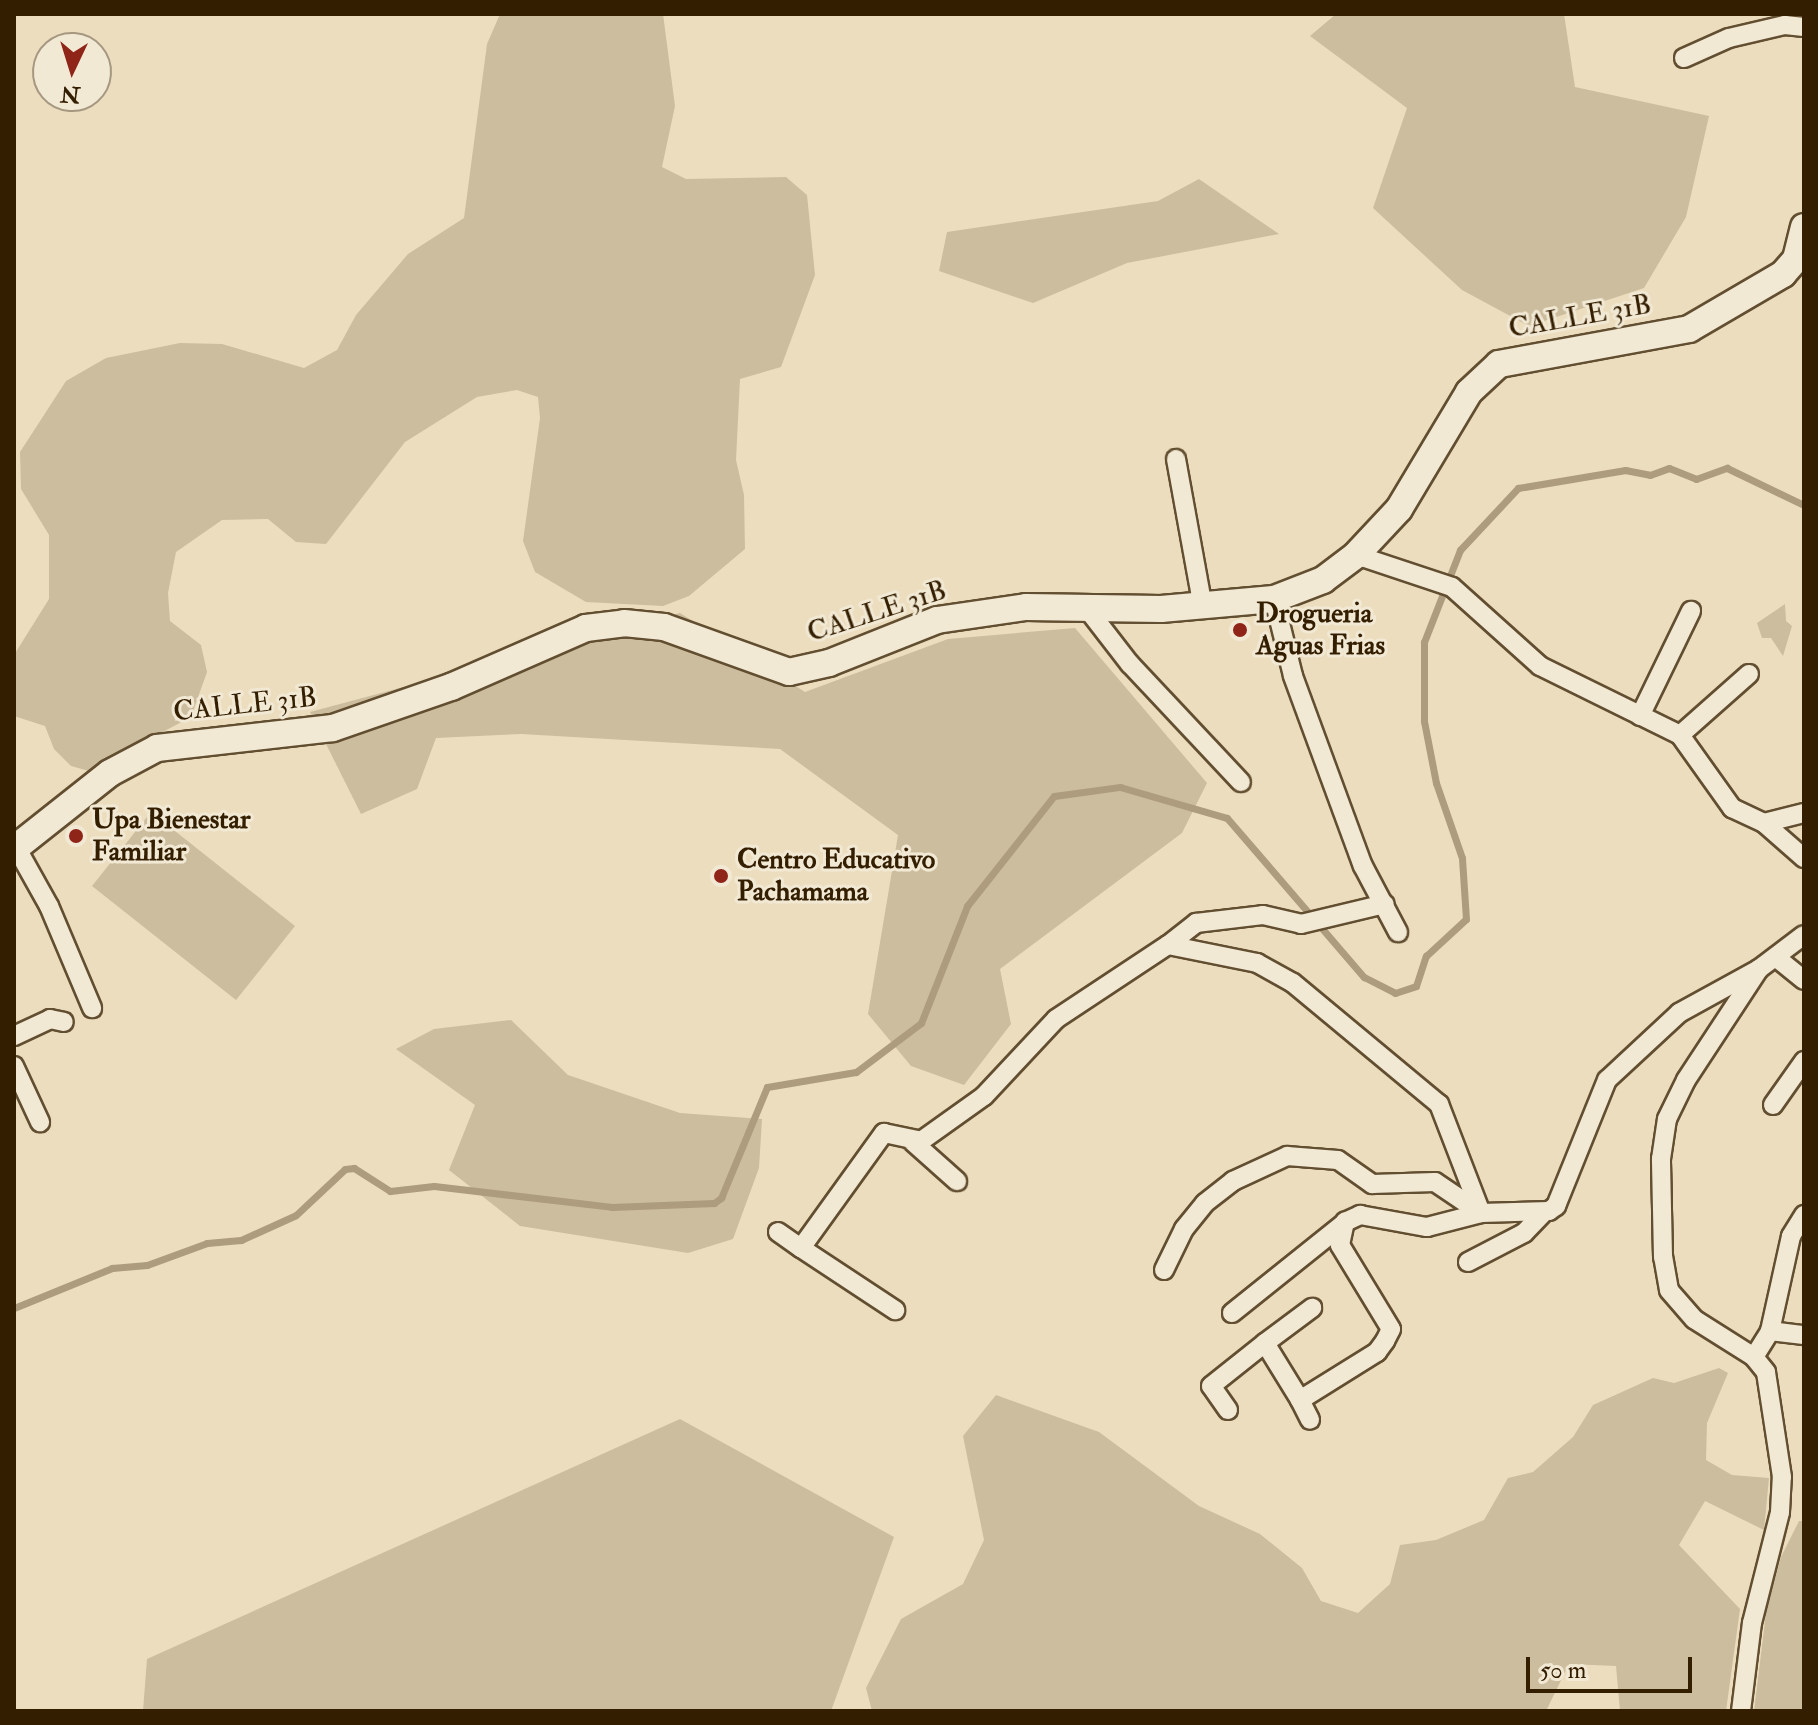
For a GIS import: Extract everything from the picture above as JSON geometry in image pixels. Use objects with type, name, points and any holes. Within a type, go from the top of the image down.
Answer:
[{"type":"street","points":[[1684,58],[1729,38],[1785,25],[1804,27]]},
{"type":"street","name":"CALLE 31B","points":[[15,848],[110,773],[157,748],[333,728],[451,687],[586,628],[624,623],[664,627],[789,672],[829,663],[937,620],[1026,607],[1089,611],[1203,607],[1274,599],[1323,580],[1356,555],[1399,509],[1469,392],[1499,364],[1689,329],[1783,274],[1796,259],[1804,227]]},
{"type":"street","points":[[1176,459],[1203,607]]},
{"type":"street","points":[[1356,555],[1452,587],[1540,666],[1680,735],[1732,808],[1764,823],[1804,858]]},
{"type":"street","points":[[1274,599],[1293,676],[1363,866],[1398,932]]},
{"type":"street","points":[[1089,611],[1130,664],[1241,782]]},
{"type":"street","points":[[1640,716],[1691,611]]},
{"type":"street","points":[[1680,735],[1749,674]]},
{"type":"street","points":[[1764,823],[1804,813]]},
{"type":"street","points":[[15,848],[49,906],[92,1008]]},
{"type":"street","points":[[913,1142],[984,1096],[1056,1019],[1196,923],[1263,915],[1301,924],[1385,904]]},
{"type":"street","points":[[1468,1262],[1524,1233],[1543,1213],[1556,1206],[1607,1080],[1679,1013],[1778,959],[1804,935]]},
{"type":"street","points":[[1168,945],[1257,963],[1293,983],[1439,1104],[1481,1213]]},
{"type":"street","points":[[1778,959],[1804,980]]},
{"type":"street","points":[[1741,1711],[1752,1623],[1780,1512],[1782,1477],[1766,1372],[1754,1357],[1694,1319],[1669,1290],[1663,1257],[1661,1159],[1667,1119],[1686,1080],[1759,969]]},
{"type":"street","points":[[14,1036],[50,1019],[64,1022]]},
{"type":"street","points":[[1773,1105],[1804,1061]]},
{"type":"street","points":[[14,1066],[40,1122]]},
{"type":"street","points":[[801,1248],[884,1133],[913,1142],[957,1181]]},
{"type":"street","points":[[1164,1270],[1184,1229],[1205,1203],[1233,1181],[1287,1156],[1338,1160],[1372,1184],[1435,1182],[1481,1213]]},
{"type":"street","points":[[1232,1313],[1345,1222],[1360,1215],[1427,1227],[1481,1213],[1543,1213]]},
{"type":"street","points":[[1754,1357],[1770,1331],[1791,1236],[1804,1215]]},
{"type":"street","points":[[1300,1400],[1377,1352],[1391,1329],[1340,1245],[1345,1222]]},
{"type":"street","points":[[778,1232],[895,1310]]},
{"type":"street","points":[[1228,1410],[1211,1386],[1312,1308]]},
{"type":"street","points":[[1770,1331],[1804,1335]]},
{"type":"street","points":[[1265,1343],[1310,1420]]},
{"type":"shaded area","points":[[500,14],[663,14],[675,106],[662,167],[686,179],[786,177],[807,195],[815,275],[781,367],[740,379],[736,460],[744,495],[745,549],[689,596],[663,606],[586,602],[535,572],[523,541],[540,418],[538,397],[517,390],[477,397],[405,442],[326,544],[296,542],[268,519],[222,520],[176,552],[168,593],[170,621],[201,645],[207,672],[191,717],[89,771],[71,766],[54,749],[45,726],[14,716],[14,655],[49,599],[49,535],[21,489],[20,452],[66,381],[106,358],[180,343],[222,344],[304,368],[337,350],[356,315],[408,254],[464,218],[487,44]]},
{"type":"shaded area","points":[[1336,14],[1564,14],[1575,87],[1709,116],[1686,217],[1644,288],[1529,326],[1462,290],[1373,208],[1407,108],[1310,36]]},
{"type":"shaded area","points":[[1199,179],[1279,234],[1127,263],[1033,303],[939,271],[947,232],[1158,201]]},
{"type":"shaded area","points":[[1785,604],[1786,621],[1792,626],[1783,656],[1771,638],[1762,638],[1757,623]]},
{"type":"shaded area","points":[[680,613],[805,692],[948,639],[1075,628],[1207,783],[1182,833],[1000,969],[1011,1024],[964,1085],[911,1066],[868,1014],[898,835],[780,749],[521,734],[436,738],[417,789],[361,814],[310,712]]},
{"type":"shaded area","points":[[151,812],[295,926],[236,1000],[92,886]]},
{"type":"shaded area","points":[[511,1020],[568,1075],[680,1113],[762,1119],[759,1168],[733,1239],[688,1253],[520,1226],[449,1170],[475,1105],[396,1049],[434,1029]]},
{"type":"shaded area","points":[[1719,1368],[1728,1373],[1707,1423],[1706,1460],[1732,1475],[1769,1478],[1764,1530],[1705,1501],[1679,1545],[1740,1609],[1726,1711],[1620,1711],[1616,1666],[1569,1664],[1546,1711],[872,1711],[866,1688],[901,1619],[963,1584],[984,1540],[963,1436],[996,1395],[1099,1432],[1199,1506],[1260,1534],[1302,1568],[1321,1601],[1358,1613],[1390,1584],[1400,1545],[1436,1540],[1484,1520],[1508,1478],[1533,1472],[1573,1437],[1593,1405],[1653,1378],[1674,1383]]},
{"type":"shaded area","points":[[680,1419],[894,1537],[831,1711],[143,1711],[147,1659]]},
{"type":"shaded area","points":[[1799,1521],[1804,1521],[1804,1711],[1754,1711],[1766,1613],[1781,1557]]},
{"type":"waterway","points":[[14,1308],[112,1268],[147,1265],[207,1243],[241,1240],[296,1215],[345,1169],[354,1168],[390,1191],[434,1186],[612,1207],[714,1203],[721,1198],[767,1087],[856,1072],[921,1023],[967,906],[1054,796],[1120,787],[1227,818],[1364,977],[1395,993],[1416,986],[1426,956],[1466,919],[1462,858],[1436,783],[1424,721],[1424,642],[1460,550],[1518,488],[1625,470],[1650,475],[1669,468],[1696,479],[1727,468],[1804,505]]},
{"type":"place","name":"Drogueria Aguas Frias","points":[[1240,630]]},
{"type":"place","name":"Upa Bienestar Familiar","points":[[76,836]]},
{"type":"place","name":"Centro Educativo Pachamama","points":[[721,876]]}]
